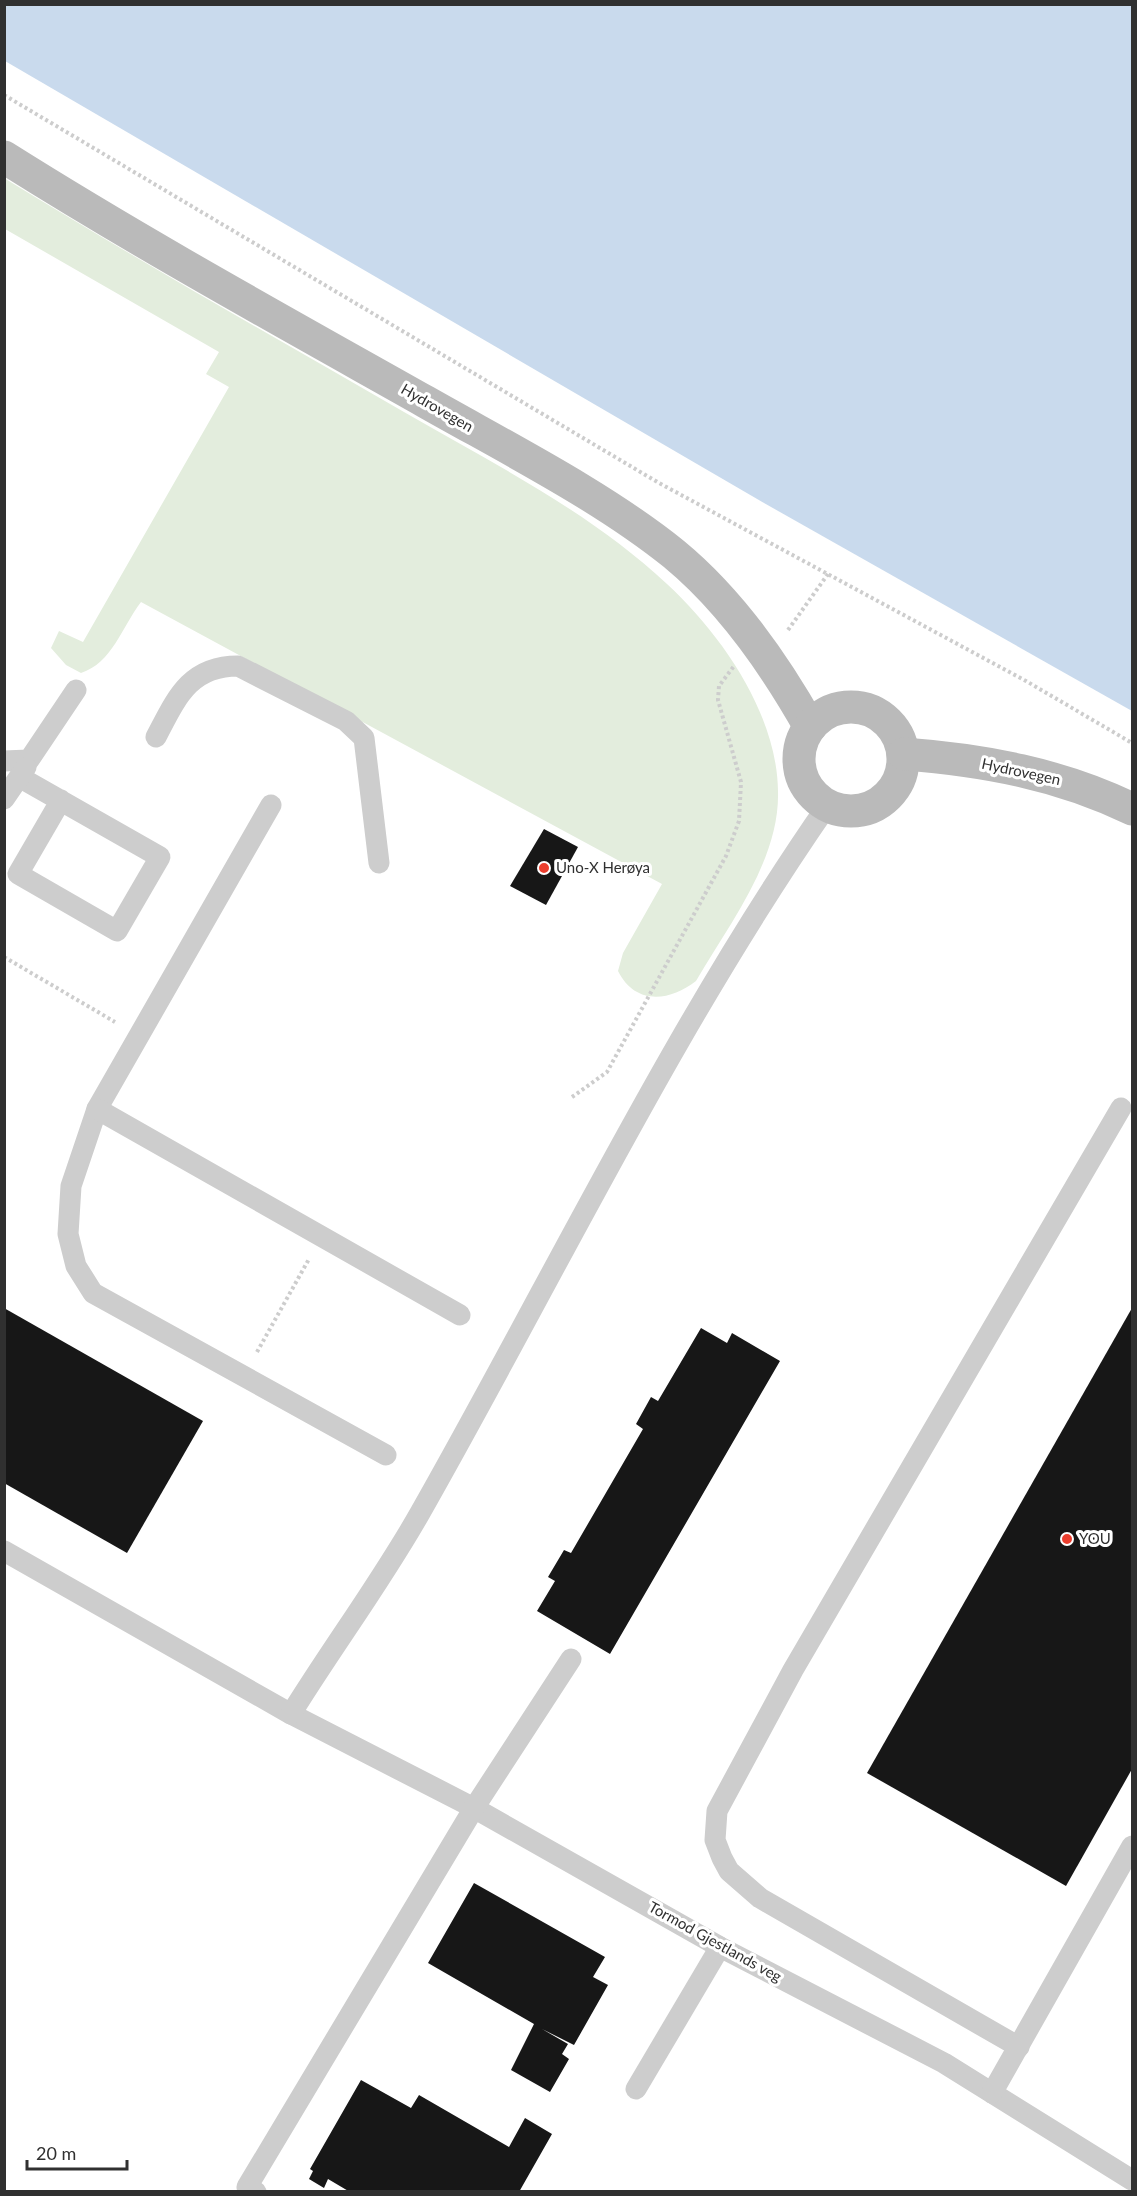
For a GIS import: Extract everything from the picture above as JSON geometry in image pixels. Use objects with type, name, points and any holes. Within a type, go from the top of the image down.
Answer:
[{"type":"street","name":"Hydrovegen","points":[[4,157],[132,235],[539,466],[645,533],[675,555],[739,619],[792,694],[810,726]]},
{"type":"street","points":[[845,707],[866,709],[884,718],[898,734],[904,754],[902,773],[894,789],[881,803],[864,810],[845,811],[827,806],[814,797],[805,784],[800,770],[799,755],[802,740],[810,726],[826,714],[845,707]]},
{"type":"street","name":"Hydrovegen","points":[[904,754],[1005,765],[1064,780],[1132,809]]},
{"type":"lane","points":[[156,737],[180,693],[199,675],[219,666],[238,666],[346,721],[364,738],[379,863]]},
{"type":"lane","points":[[4,799],[76,690]]},
{"type":"lane","points":[[4,761],[25,769],[60,800],[160,857],[117,931],[18,874],[60,800]]},
{"type":"lane","points":[[271,805],[97,1109],[72,1186],[68,1234],[76,1266],[93,1293],[386,1455]]},
{"type":"lane","points":[[291,1714],[419,1516],[682,1038],[744,934],[827,806]]},
{"type":"lane","points":[[1019,2047],[760,1898],[729,1870],[715,1840],[715,1825],[717,1811],[738,1768],[793,1670],[1121,1108]]},
{"type":"lane","points":[[97,1109],[460,1315]]},
{"type":"lane","name":"Tormod Gjestlands veg","points":[[4,1551],[291,1714],[474,1808],[720,1947],[944,2063],[1132,2180]]},
{"type":"lane","points":[[249,2190],[474,1808],[571,1659]]},
{"type":"lane","points":[[992,2093],[1132,1846]]},
{"type":"lane","points":[[636,2089],[720,1947]]},
{"type":"path","points":[[4,95],[659,483],[1026,681],[1132,743]]},
{"type":"path","points":[[787,631],[828,574]]},
{"type":"path","points":[[572,1097],[607,1072],[726,856],[740,821],[741,782],[718,699],[719,686],[735,666]]},
{"type":"path","points":[[4,957],[140,1037]]},
{"type":"path","points":[[243,1376],[322,1236]]},
{"type":"green space","points":[[4,178],[103,238],[506,470],[574,512],[637,558],[688,604],[726,652],[757,705],[768,733],[775,762],[778,791],[771,842],[762,866],[737,914],[696,981],[675,993],[653,997],[634,990],[618,971],[623,953],[662,884],[141,602],[109,653],[92,668],[81,673],[66,665],[51,648],[59,631],[83,642],[229,387],[206,374],[219,352],[5,229]]},
{"type":"water","points":[[5,4],[1132,5],[1132,711],[764,503],[5,61]]},
{"type":"building","points":[[544,829],[578,847],[546,905],[510,886]]},
{"type":"building","points":[[4,1308],[203,1421],[127,1553],[4,1483]]},
{"type":"building","name":"YOU","points":[[1132,1308],[1132,1769],[1066,1886],[867,1773]]},
{"type":"building","points":[[701,1328],[727,1343],[732,1333],[780,1361],[610,1654],[537,1611],[555,1581],[548,1577],[564,1550],[571,1553],[643,1429],[636,1424],[651,1397],[658,1401]]},
{"type":"building","points":[[474,1883],[605,1957],[593,1977],[608,1985],[574,2045],[542,2029],[568,2044],[562,2054],[569,2059],[550,2092],[511,2070],[534,2024],[428,1963]]},
{"type":"building","points":[[361,2080],[411,2108],[419,2095],[509,2147],[525,2118],[552,2134],[519,2192],[350,2192],[328,2179],[324,2188],[309,2179],[313,2171],[310,2169]]},
{"type":"place","name":"Uno-X Herøya","points":[[544,868]]},
{"type":"place","name":"YOU","points":[[1067,1539]]}]
